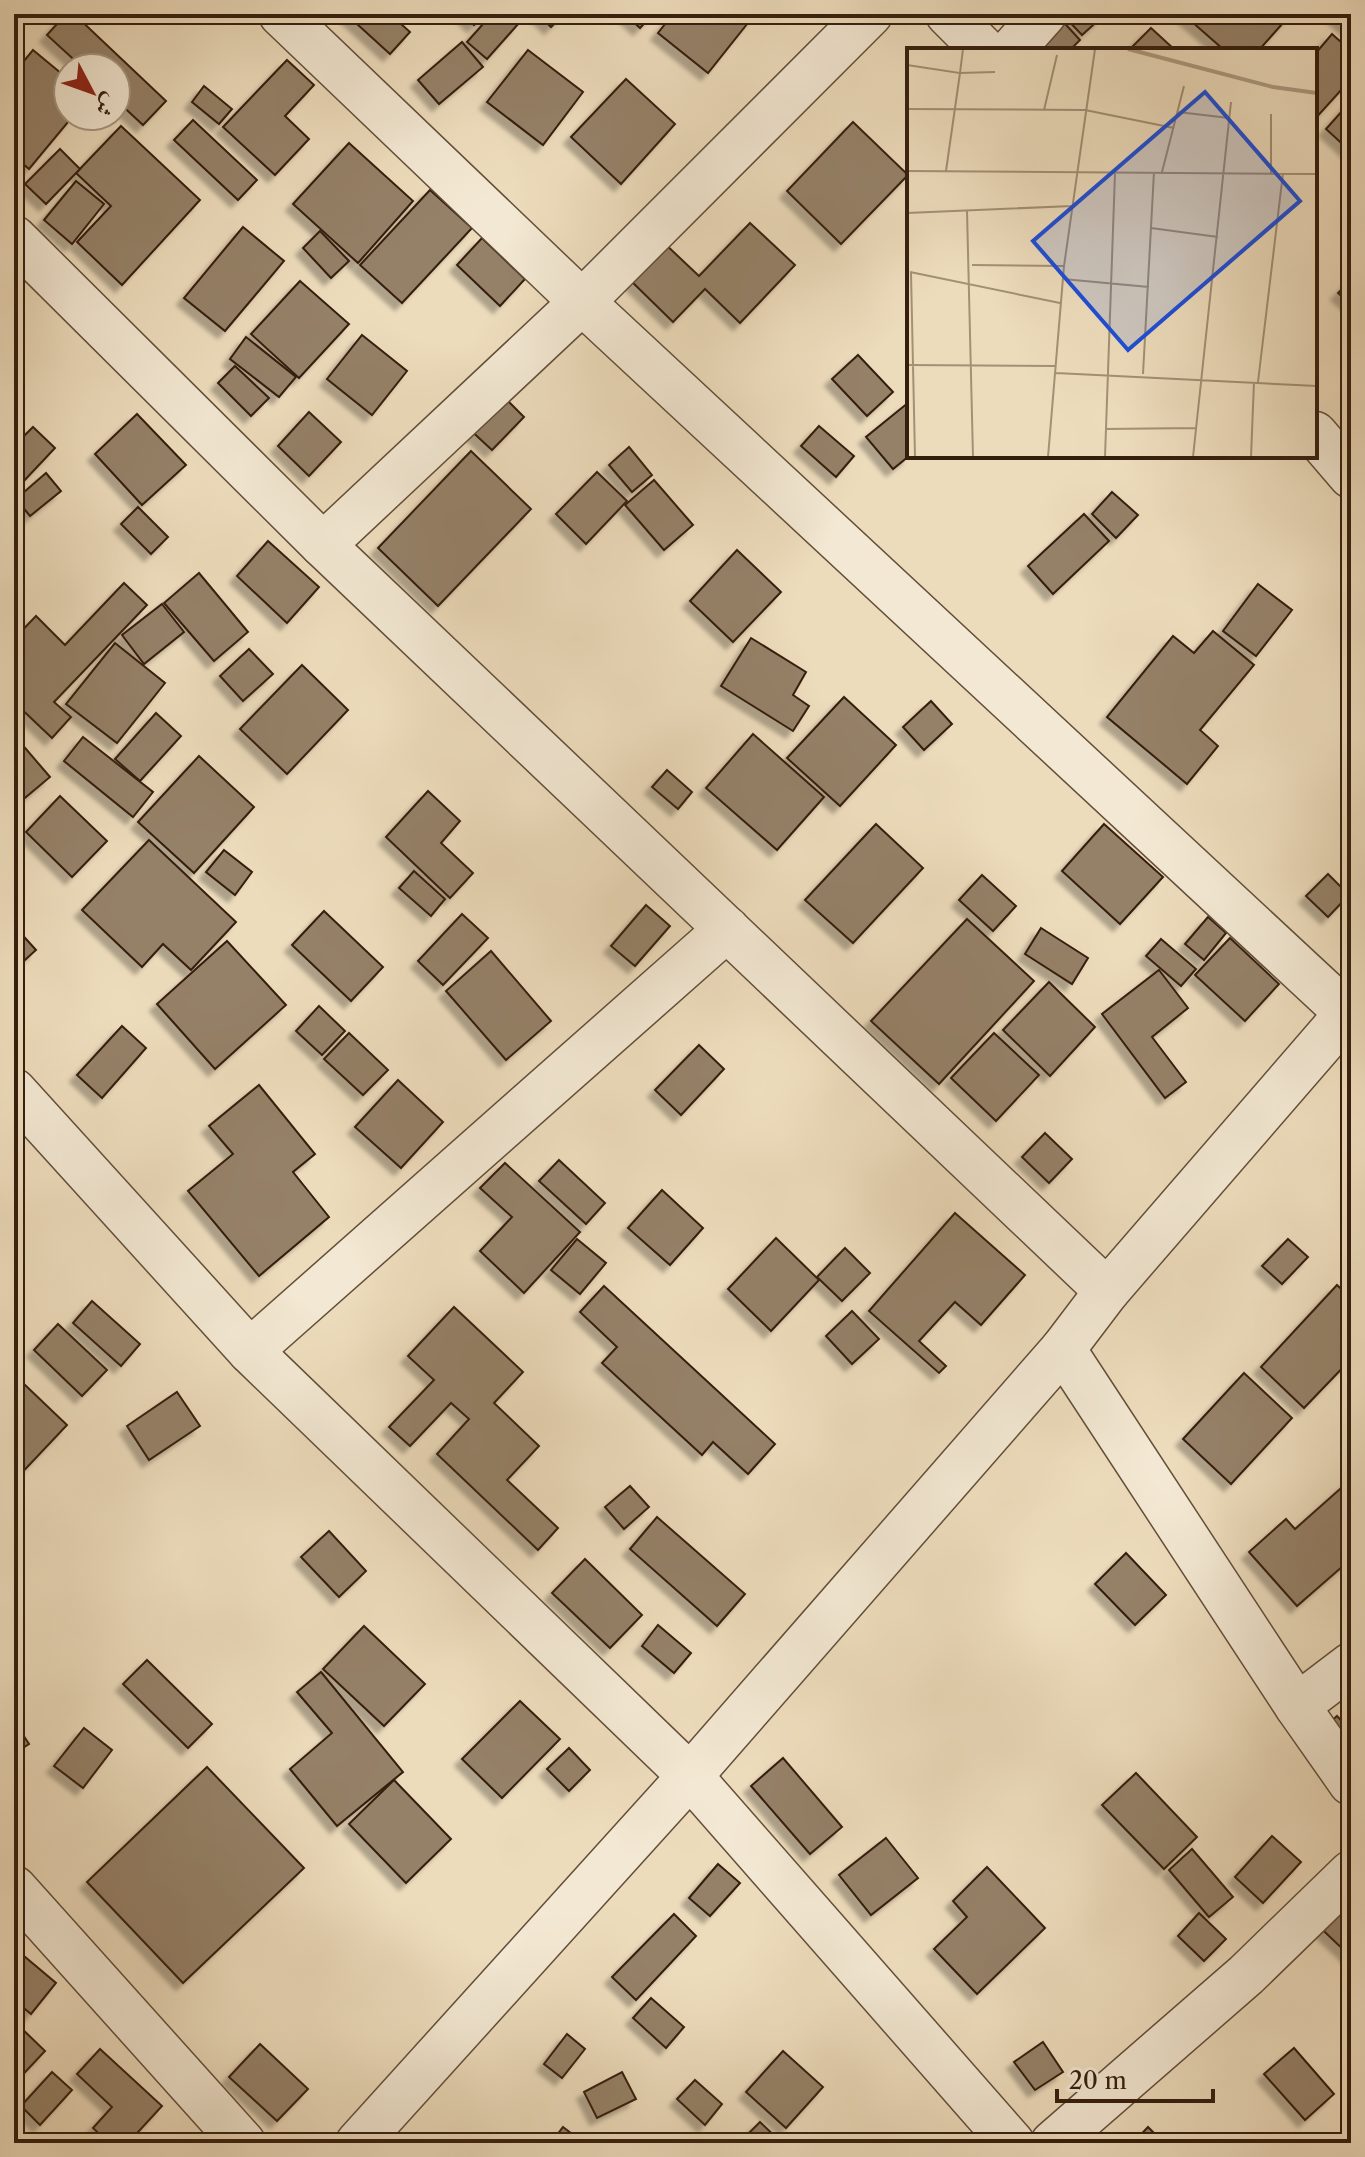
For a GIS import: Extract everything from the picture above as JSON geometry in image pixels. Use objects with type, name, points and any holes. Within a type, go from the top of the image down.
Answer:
[{"type":"street","points":[[281,14],[582,302],[1349,1011],[1107,1291],[1063,1349],[377,2137]]},
{"type":"street","points":[[323,545],[582,302],[870,14]]},
{"type":"street","points":[[948,14],[982,48]]},
{"type":"street","points":[[1014,48],[1044,14]]},
{"type":"street","points":[[14,238],[323,545],[1107,1291]]},
{"type":"street","points":[[1317,436],[1351,476]]},
{"type":"street","points":[[250,1351],[727,929]]},
{"type":"street","points":[[14,1091],[250,1351],[690,1776],[1012,2143]]},
{"type":"street","points":[[1063,1349],[1297,1706],[1351,1783]]},
{"type":"street","points":[[1297,1706],[1351,1665]]},
{"type":"street","points":[[1053,2143],[1246,1975],[1351,1873]]},
{"type":"street","points":[[14,1888],[243,2143]]},
{"type":"building","points":[[66,14],[74,14],[114,52],[66,52],[47,35]]},
{"type":"building","points":[[346,14],[390,14],[410,32],[390,54]]},
{"type":"building","points":[[463,14],[486,14],[474,25]]},
{"type":"building","points":[[492,14],[509,14],[519,23],[487,59],[467,42]]},
{"type":"building","points":[[538,14],[564,14],[551,27]]},
{"type":"building","points":[[625,14],[653,14],[640,28]]},
{"type":"building","points":[[673,14],[755,14],[708,73],[658,33]]},
{"type":"building","points":[[1056,14],[1080,40],[1072,48],[1008,48]]},
{"type":"building","points":[[1062,14],[1099,14],[1102,17],[1082,35]]},
{"type":"building","points":[[1183,14],[1291,14],[1261,48],[1222,48]]},
{"type":"building","points":[[1333,14],[1351,14],[1351,30]]},
{"type":"building","points":[[1151,28],[1173,48],[1131,48]]},
{"type":"building","points":[[1332,34],[1351,51],[1351,79],[1317,117],[1317,52]]},
{"type":"building","points":[[462,42],[483,67],[439,104],[418,80]]},
{"type":"building","points":[[33,50],[52,66],[52,132],[60,132],[29,169],[14,156],[14,73]]},
{"type":"building","points":[[528,50],[583,92],[543,145],[487,102]]},
{"type":"building","points":[[287,60],[314,85],[285,116],[309,139],[275,175],[223,127]]},
{"type":"building","points":[[132,69],[166,101],[143,125],[132,115]]},
{"type":"building","points":[[626,79],[675,124],[621,184],[571,137]]},
{"type":"building","points":[[204,86],[232,109],[219,124],[192,102]]},
{"type":"building","points":[[1351,101],[1351,152],[1326,129]]},
{"type":"building","points":[[193,120],[257,180],[238,200],[174,140]]},
{"type":"building","points":[[853,122],[907,174],[841,244],[787,191]]},
{"type":"building","points":[[115,132],[127,132],[200,200],[122,285],[77,242],[111,206],[76,173]]},
{"type":"building","points":[[349,143],[413,201],[358,263],[293,204]]},
{"type":"building","points":[[60,149],[80,169],[46,204],[25,184]]},
{"type":"building","points":[[76,181],[104,204],[72,244],[44,220]]},
{"type":"building","points":[[430,190],[472,228],[402,303],[360,265]]},
{"type":"building","points":[[750,223],[795,265],[740,323],[705,289],[673,322],[627,277],[662,241],[699,276]]},
{"type":"building","points":[[243,227],[284,261],[225,331],[184,298]]},
{"type":"building","points":[[320,231],[349,261],[331,278],[303,248]]},
{"type":"building","points":[[482,238],[525,279],[500,306],[457,265]]},
{"type":"building","points":[[1351,280],[1351,305],[1338,293]]},
{"type":"building","points":[[300,281],[349,324],[299,378],[251,334]]},
{"type":"building","points":[[362,335],[407,371],[372,415],[327,379]]},
{"type":"building","points":[[246,337],[296,377],[279,397],[230,359]]},
{"type":"building","points":[[858,355],[893,392],[867,416],[832,379]]},
{"type":"building","points":[[235,366],[269,398],[251,416],[218,383]]},
{"type":"building","points":[[501,394],[524,417],[492,450],[467,427]]},
{"type":"building","points":[[907,404],[907,458],[893,469],[866,437]]},
{"type":"building","points":[[309,412],[341,442],[309,476],[278,446]]},
{"type":"building","points":[[137,414],[186,465],[142,505],[95,454]]},
{"type":"building","points":[[819,426],[854,456],[836,477],[801,446]]},
{"type":"building","points":[[33,427],[55,448],[21,484],[14,477],[14,446]]},
{"type":"building","points":[[629,447],[652,475],[632,492],[609,465]]},
{"type":"building","points":[[471,451],[531,509],[438,606],[378,548]]},
{"type":"building","points":[[597,472],[627,501],[586,544],[556,514]]},
{"type":"building","points":[[46,473],[61,491],[30,516],[16,499]]},
{"type":"building","points":[[654,480],[693,525],[664,550],[625,505]]},
{"type":"building","points":[[1112,492],[1138,515],[1116,538],[1092,514]]},
{"type":"building","points":[[138,507],[168,537],[151,554],[121,524]]},
{"type":"building","points":[[1084,514],[1109,541],[1053,594],[1028,566]]},
{"type":"building","points":[[268,541],[319,587],[287,623],[237,576]]},
{"type":"building","points":[[737,550],[781,592],[733,642],[690,601]]},
{"type":"building","points":[[199,573],[248,632],[214,661],[164,603]]},
{"type":"building","points":[[124,583],[147,605],[54,702],[71,717],[52,738],[14,702],[14,639],[36,616],[65,645]]},
{"type":"building","points":[[1258,584],[1292,610],[1256,656],[1223,631]]},
{"type":"building","points":[[162,604],[184,632],[144,664],[122,635]]},
{"type":"building","points":[[1213,631],[1254,665],[1200,730],[1218,746],[1187,784],[1107,717],[1173,636],[1194,653]]},
{"type":"building","points":[[751,638],[806,672],[793,695],[809,706],[793,731],[721,686]]},
{"type":"building","points":[[115,643],[165,683],[117,743],[66,704]]},
{"type":"building","points":[[249,649],[273,674],[243,701],[220,676]]},
{"type":"building","points":[[302,665],[348,710],[287,774],[240,729]]},
{"type":"building","points":[[844,697],[896,745],[840,806],[787,758]]},
{"type":"building","points":[[931,701],[952,724],[924,750],[903,727]]},
{"type":"building","points":[[156,713],[181,736],[140,781],[115,759]]},
{"type":"building","points":[[753,734],[824,797],[777,850],[706,788]]},
{"type":"building","points":[[14,735],[50,777],[14,807]]},
{"type":"building","points":[[83,737],[153,792],[133,817],[64,761]]},
{"type":"building","points":[[199,756],[254,807],[194,873],[138,822]]},
{"type":"building","points":[[667,770],[692,792],[678,809],[652,787]]},
{"type":"building","points":[[428,791],[460,821],[441,843],[473,873],[450,898],[386,837]]},
{"type":"building","points":[[60,796],[107,841],[72,877],[26,832]]},
{"type":"building","points":[[876,824],[923,868],[853,943],[805,900]]},
{"type":"building","points":[[1104,824],[1163,877],[1120,924],[1062,871]]},
{"type":"building","points":[[149,840],[236,922],[191,970],[163,944],[142,967],[82,910]]},
{"type":"building","points":[[224,850],[252,872],[235,895],[206,872]]},
{"type":"building","points":[[414,871],[445,899],[431,916],[399,888]]},
{"type":"building","points":[[1328,874],[1349,895],[1328,917],[1306,896]]},
{"type":"building","points":[[982,875],[1016,906],[993,931],[959,900]]},
{"type":"building","points":[[646,905],[670,926],[635,966],[611,946]]},
{"type":"building","points":[[324,911],[383,967],[351,1001],[292,945]]},
{"type":"building","points":[[462,914],[488,938],[443,985],[418,961]]},
{"type":"building","points":[[1208,917],[1226,933],[1204,960],[1185,944]]},
{"type":"building","points":[[967,919],[1034,981],[939,1084],[871,1021]]},
{"type":"building","points":[[1041,928],[1088,958],[1072,984],[1025,954]]},
{"type":"building","points":[[17,929],[36,950],[14,970],[14,931]]},
{"type":"building","points":[[1230,938],[1279,984],[1245,1021],[1195,975]]},
{"type":"building","points":[[1161,939],[1196,969],[1181,986],[1146,956]]},
{"type":"building","points":[[227,941],[286,1005],[215,1069],[157,1004]]},
{"type":"building","points":[[491,951],[551,1021],[506,1060],[446,991]]},
{"type":"building","points":[[1159,970],[1188,1008],[1152,1037],[1186,1082],[1165,1098],[1102,1014]]},
{"type":"building","points":[[1049,982],[1095,1027],[1050,1076],[1003,1030]]},
{"type":"building","points":[[319,1006],[345,1031],[322,1055],[296,1031]]},
{"type":"building","points":[[122,1026],[146,1048],[102,1098],[77,1075]]},
{"type":"building","points":[[349,1033],[388,1070],[363,1095],[324,1059]]},
{"type":"building","points":[[994,1033],[1039,1075],[996,1121],[951,1078]]},
{"type":"building","points":[[699,1045],[724,1069],[681,1115],[655,1090]]},
{"type":"building","points":[[398,1080],[443,1122],[401,1168],[355,1127]]},
{"type":"building","points":[[259,1085],[315,1154],[293,1172],[329,1217],[259,1276],[188,1191],[233,1154],[209,1126]]},
{"type":"building","points":[[1045,1133],[1072,1159],[1049,1183],[1022,1157]]},
{"type":"building","points":[[559,1160],[605,1203],[586,1224],[539,1181]]},
{"type":"building","points":[[505,1163],[580,1232],[524,1293],[480,1251],[512,1217],[480,1188]]},
{"type":"building","points":[[662,1190],[703,1228],[670,1265],[628,1228]]},
{"type":"building","points":[[955,1213],[1025,1275],[981,1325],[955,1302],[919,1341],[946,1366],[939,1373],[869,1311]]},
{"type":"building","points":[[776,1238],[819,1280],[771,1331],[728,1289]]},
{"type":"building","points":[[577,1239],[606,1263],[580,1294],[551,1270]]},
{"type":"building","points":[[1288,1239],[1308,1257],[1282,1284],[1262,1266]]},
{"type":"building","points":[[845,1248],[870,1273],[842,1301],[817,1277]]},
{"type":"building","points":[[1337,1285],[1351,1298],[1351,1359],[1304,1408],[1261,1367]]},
{"type":"building","points":[[604,1286],[775,1444],[748,1474],[713,1442],[702,1455],[602,1363],[617,1347],[580,1312]]},
{"type":"building","points":[[92,1301],[140,1344],[121,1366],[73,1323]]},
{"type":"building","points":[[454,1307],[523,1372],[494,1403],[539,1446],[507,1480],[558,1528],[538,1550],[437,1454],[469,1419],[451,1403],[410,1446],[389,1427],[434,1380],[408,1356]]},
{"type":"building","points":[[852,1311],[879,1339],[852,1364],[826,1336]]},
{"type":"building","points":[[58,1324],[107,1370],[82,1396],[34,1350]]},
{"type":"building","points":[[1244,1373],[1292,1418],[1231,1484],[1183,1439]]},
{"type":"building","points":[[24,1384],[67,1425],[15,1480],[14,1394]]},
{"type":"building","points":[[177,1392],[200,1426],[149,1460],[127,1426]]},
{"type":"building","points":[[1349,1481],[1351,1559],[1297,1606],[1249,1552],[1286,1519],[1295,1529]]},
{"type":"building","points":[[630,1486],[649,1507],[624,1529],[605,1507]]},
{"type":"building","points":[[657,1517],[745,1594],[717,1626],[630,1549]]},
{"type":"building","points":[[329,1531],[366,1571],[339,1597],[301,1557]]},
{"type":"building","points":[[1126,1553],[1166,1595],[1135,1625],[1095,1584]]},
{"type":"building","points":[[585,1559],[642,1615],[610,1648],[552,1593]]},
{"type":"building","points":[[658,1625],[691,1653],[674,1673],[642,1646]]},
{"type":"building","points":[[364,1626],[425,1684],[384,1726],[323,1669]]},
{"type":"building","points":[[147,1660],[212,1724],[188,1748],[123,1684]]},
{"type":"building","points":[[321,1672],[403,1772],[337,1826],[290,1769],[332,1733],[297,1692]]},
{"type":"building","points":[[520,1701],[560,1739],[502,1798],[462,1759]]},
{"type":"building","points":[[1337,1716],[1351,1731],[1351,1752],[1318,1733]]},
{"type":"building","points":[[14,1721],[29,1744],[14,1754]]},
{"type":"building","points":[[84,1728],[112,1750],[83,1788],[54,1766]]},
{"type":"building","points":[[569,1748],[590,1770],[569,1791],[547,1769]]},
{"type":"building","points":[[783,1758],[842,1827],[810,1854],[751,1786]]},
{"type":"building","points":[[207,1767],[304,1868],[183,1983],[87,1882]]},
{"type":"building","points":[[1136,1773],[1197,1837],[1164,1869],[1102,1805]]},
{"type":"building","points":[[394,1780],[451,1839],[406,1883],[349,1824]]},
{"type":"building","points":[[1272,1836],[1301,1862],[1263,1903],[1235,1877]]},
{"type":"building","points":[[886,1838],[918,1878],[871,1915],[839,1875]]},
{"type":"building","points":[[1192,1849],[1233,1897],[1209,1917],[1169,1870]]},
{"type":"building","points":[[718,1864],[740,1883],[710,1916],[689,1898]]},
{"type":"building","points":[[987,1867],[1045,1928],[977,1994],[934,1949],[967,1917],[953,1901]]},
{"type":"building","points":[[1351,1881],[1351,1957],[1308,1916]]},
{"type":"building","points":[[1199,1913],[1226,1939],[1204,1961],[1178,1936]]},
{"type":"building","points":[[674,1914],[696,1936],[636,2000],[612,1977]]},
{"type":"building","points":[[24,1956],[56,1983],[31,2014],[14,2000],[14,1968]]},
{"type":"building","points":[[651,1998],[684,2027],[666,2048],[633,2018]]},
{"type":"building","points":[[14,2021],[45,2051],[14,2084]]},
{"type":"building","points":[[567,2034],[585,2049],[562,2078],[544,2064]]},
{"type":"building","points":[[1043,2042],[1063,2072],[1035,2090],[1014,2062]]},
{"type":"building","points":[[260,2044],[308,2089],[277,2121],[229,2077]]},
{"type":"building","points":[[1294,2048],[1334,2094],[1305,2120],[1264,2074]]},
{"type":"building","points":[[100,2049],[162,2106],[128,2143],[109,2143],[93,2128],[112,2107],[77,2074]]},
{"type":"building","points":[[783,2051],[823,2087],[786,2128],[746,2092]]},
{"type":"building","points":[[52,2072],[72,2090],[40,2125],[21,2106]]},
{"type":"building","points":[[622,2072],[636,2099],[597,2118],[584,2092]]},
{"type":"building","points":[[695,2080],[722,2104],[705,2125],[677,2099]]},
{"type":"building","points":[[760,2122],[782,2143],[745,2143],[742,2140]]},
{"type":"building","points":[[563,2127],[584,2143],[551,2143]]},
{"type":"building","points":[[1148,2127],[1164,2143],[1133,2143]]}]
